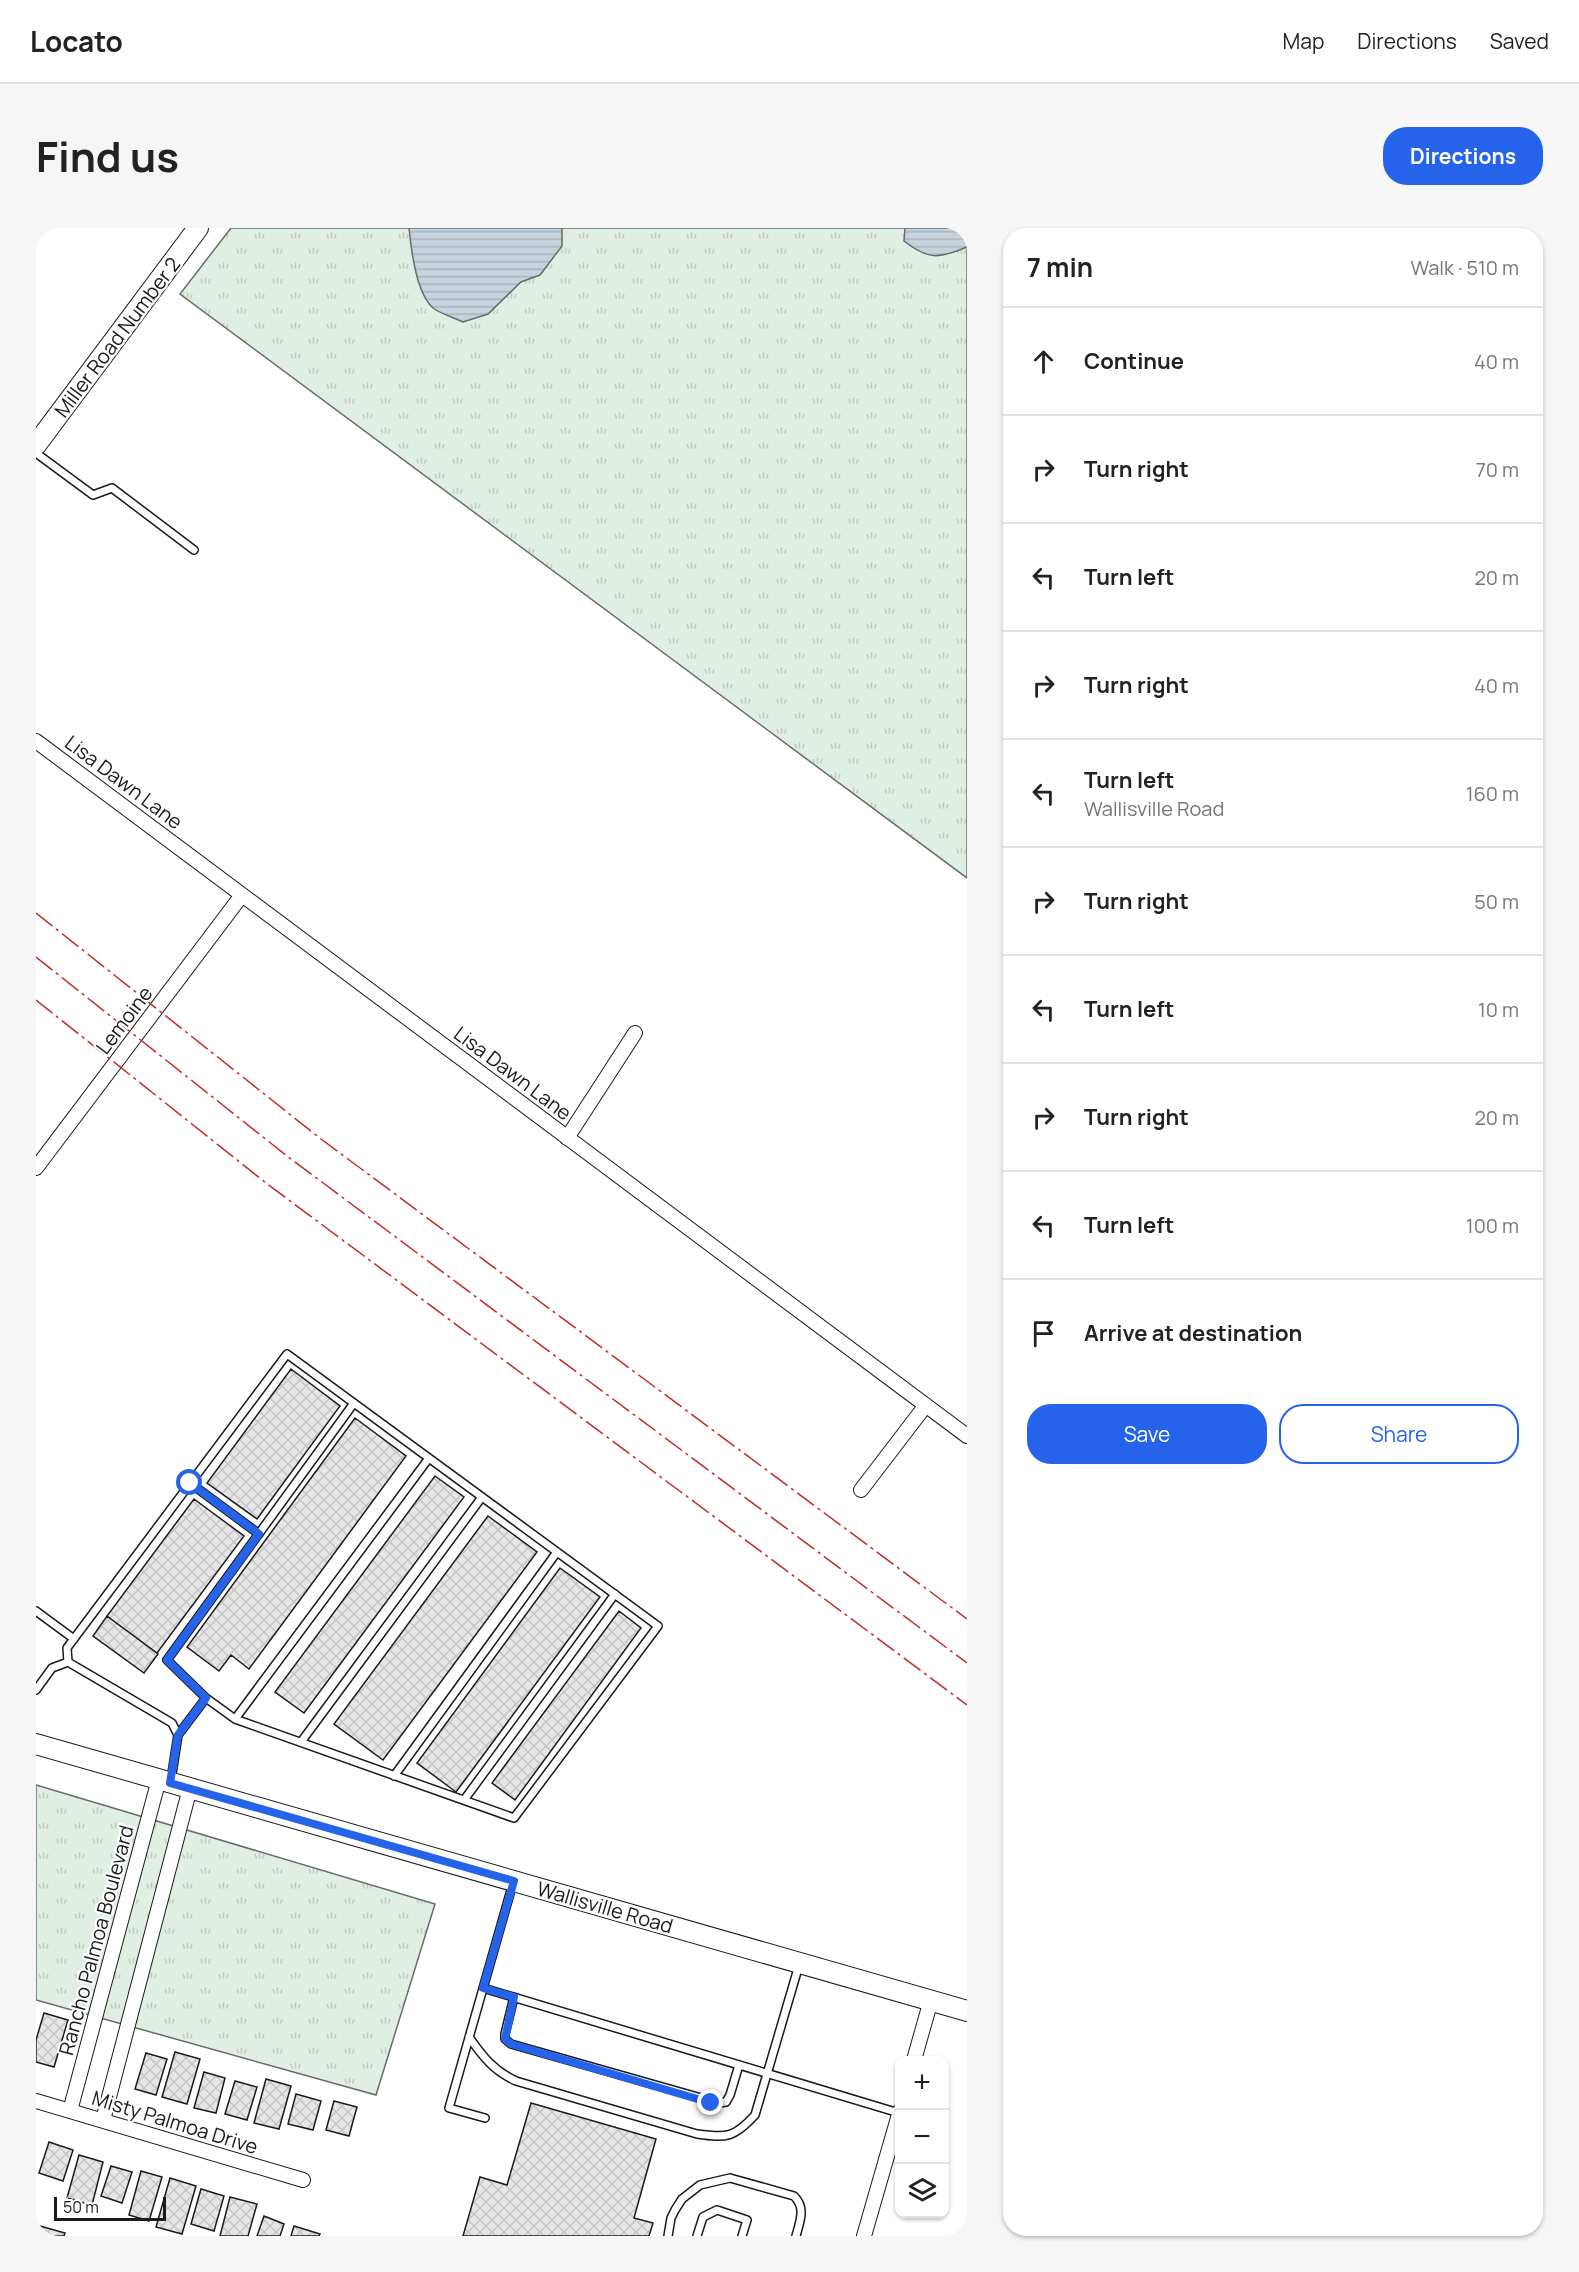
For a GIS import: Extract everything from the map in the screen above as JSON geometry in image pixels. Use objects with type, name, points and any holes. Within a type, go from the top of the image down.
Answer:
[{"type":"main road","name":"Miller Road Number 2","points":[[36,445],[198,228]]},
{"type":"main road","name":"Wallisville Road","points":[[36,1744],[967,2011]]},
{"type":"street","name":"Lisa Dawn Lane","points":[[36,741],[967,1436]]},
{"type":"street","name":"Lemoine","points":[[36,1168],[242,895]]},
{"type":"street","points":[[567,1138],[635,1033]]},
{"type":"street","points":[[861,1490],[926,1405]]},
{"type":"street","name":"Rancho Palmoa Boulevard","points":[[70,2111],[165,1781]]},
{"type":"street","points":[[103,2120],[190,1788]]},
{"type":"street","points":[[915,2056],[932,2000]]},
{"type":"street","name":"Misty Palmoa Drive","points":[[36,2101],[303,2181]]},
{"type":"street","points":[[864,2236],[895,2126]]},
{"type":"lane","points":[[36,453],[93,495],[112,488],[194,550]]},
{"type":"lane","points":[[68,1662],[67,1648],[287,1354],[354,1403],[429,1458],[557,1552],[615,1594],[658,1626],[514,1818],[235,1719],[206,1698],[167,1660],[354,1403]]},
{"type":"lane","points":[[235,1719],[429,1458]]},
{"type":"lane","points":[[190,1483],[259,1534]]},
{"type":"lane","points":[[301,1743],[482,1497]]},
{"type":"lane","points":[[394,1776],[557,1552]]},
{"type":"lane","points":[[464,1800],[615,1594]]},
{"type":"lane","points":[[36,1611],[74,1639]]},
{"type":"lane","points":[[36,1690],[52,1668],[68,1662]]},
{"type":"lane","points":[[68,1662],[172,1723],[178,1735]]},
{"type":"lane","points":[[165,1781],[178,1735],[206,1698]]},
{"type":"lane","points":[[485,2118],[449,2108],[514,1881]]},
{"type":"lane","points":[[469,2037],[490,2065],[508,2078],[697,2134],[721,2137],[740,2131],[754,2115],[800,1963]]},
{"type":"lane","points":[[483,1988],[895,2111]]},
{"type":"lane","points":[[514,1997],[505,2034],[505,2039],[511,2044],[718,2103],[726,2102],[740,2065]]},
{"type":"lane","points":[[668,2236],[671,2218],[682,2199],[700,2185],[730,2178],[794,2196],[801,2205],[802,2214],[796,2236]]},
{"type":"lane","points":[[697,2236],[703,2217],[717,2210],[747,2220],[742,2236]]},
{"type":"green space","points":[[231,228],[967,228],[967,878],[180,294]]},
{"type":"green space","points":[[36,1785],[435,1904],[376,2095],[36,2000]]},
{"type":"shaded area","points":[[409,228],[562,228],[562,246],[540,275],[521,282],[488,314],[463,322],[436,310],[427,301],[415,270]]},
{"type":"shaded area","points":[[905,228],[967,228],[967,247],[949,254],[934,256],[920,252],[904,241]]},
{"type":"building","points":[[291,1369],[340,1406],[257,1519],[207,1483]]},
{"type":"building","points":[[355,1418],[406,1456],[249,1669],[231,1655],[219,1671],[187,1647]]},
{"type":"building","points":[[435,1476],[464,1497],[304,1713],[275,1692]]},
{"type":"building","points":[[194,1499],[244,1536],[157,1653],[107,1616]]},
{"type":"building","points":[[488,1516],[537,1552],[383,1760],[334,1724]]},
{"type":"building","points":[[560,1568],[600,1597],[456,1792],[417,1763]]},
{"type":"building","points":[[619,1611],[641,1628],[515,1800],[492,1783]]},
{"type":"building","points":[[107,1616],[158,1654],[144,1673],[93,1636]]},
{"type":"building","points":[[44,2013],[68,2020],[54,2067],[36,2062],[36,2040]]},
{"type":"building","points":[[175,2052],[200,2059],[187,2104],[162,2097]]},
{"type":"building","points":[[146,2053],[167,2059],[156,2095],[135,2089]]},
{"type":"building","points":[[204,2072],[225,2078],[216,2113],[194,2108]]},
{"type":"building","points":[[266,2079],[291,2086],[279,2129],[254,2123]]},
{"type":"building","points":[[235,2081],[257,2087],[247,2120],[225,2114]]},
{"type":"building","points":[[296,2094],[321,2101],[313,2130],[288,2124]]},
{"type":"building","points":[[334,2101],[357,2107],[349,2136],[326,2130]]},
{"type":"building","points":[[531,2103],[656,2139],[634,2218],[653,2223],[649,2236],[463,2236],[480,2177],[507,2185]]},
{"type":"building","points":[[49,2142],[73,2150],[63,2181],[39,2173]]},
{"type":"building","points":[[79,2155],[103,2162],[92,2205],[67,2198]]},
{"type":"building","points":[[111,2166],[132,2172],[122,2203],[101,2196]]},
{"type":"building","points":[[141,2171],[162,2177],[149,2221],[129,2215]]},
{"type":"building","points":[[170,2178],[196,2186],[182,2234],[156,2227]]},
{"type":"building","points":[[201,2189],[224,2196],[214,2231],[191,2224]]},
{"type":"building","points":[[230,2197],[257,2204],[248,2236],[220,2236]]},
{"type":"building","points":[[264,2216],[284,2224],[280,2236],[257,2236]]},
{"type":"building","points":[[40,2226],[65,2233],[64,2236],[37,2236]]},
{"type":"building","points":[[294,2226],[320,2234],[319,2236],[291,2236]]},
{"type":"power","points":[[36,913],[321,1139],[967,1619]]},
{"type":"power","points":[[36,957],[287,1156],[967,1663]]},
{"type":"power","points":[[36,1000],[266,1183],[967,1705]]},
{"type":"route","points":[[190,1483],[259,1534],[167,1660],[206,1698],[178,1735],[170,1783],[514,1881],[483,1988],[514,1997],[505,2039],[511,2044],[711,2103]]}]
